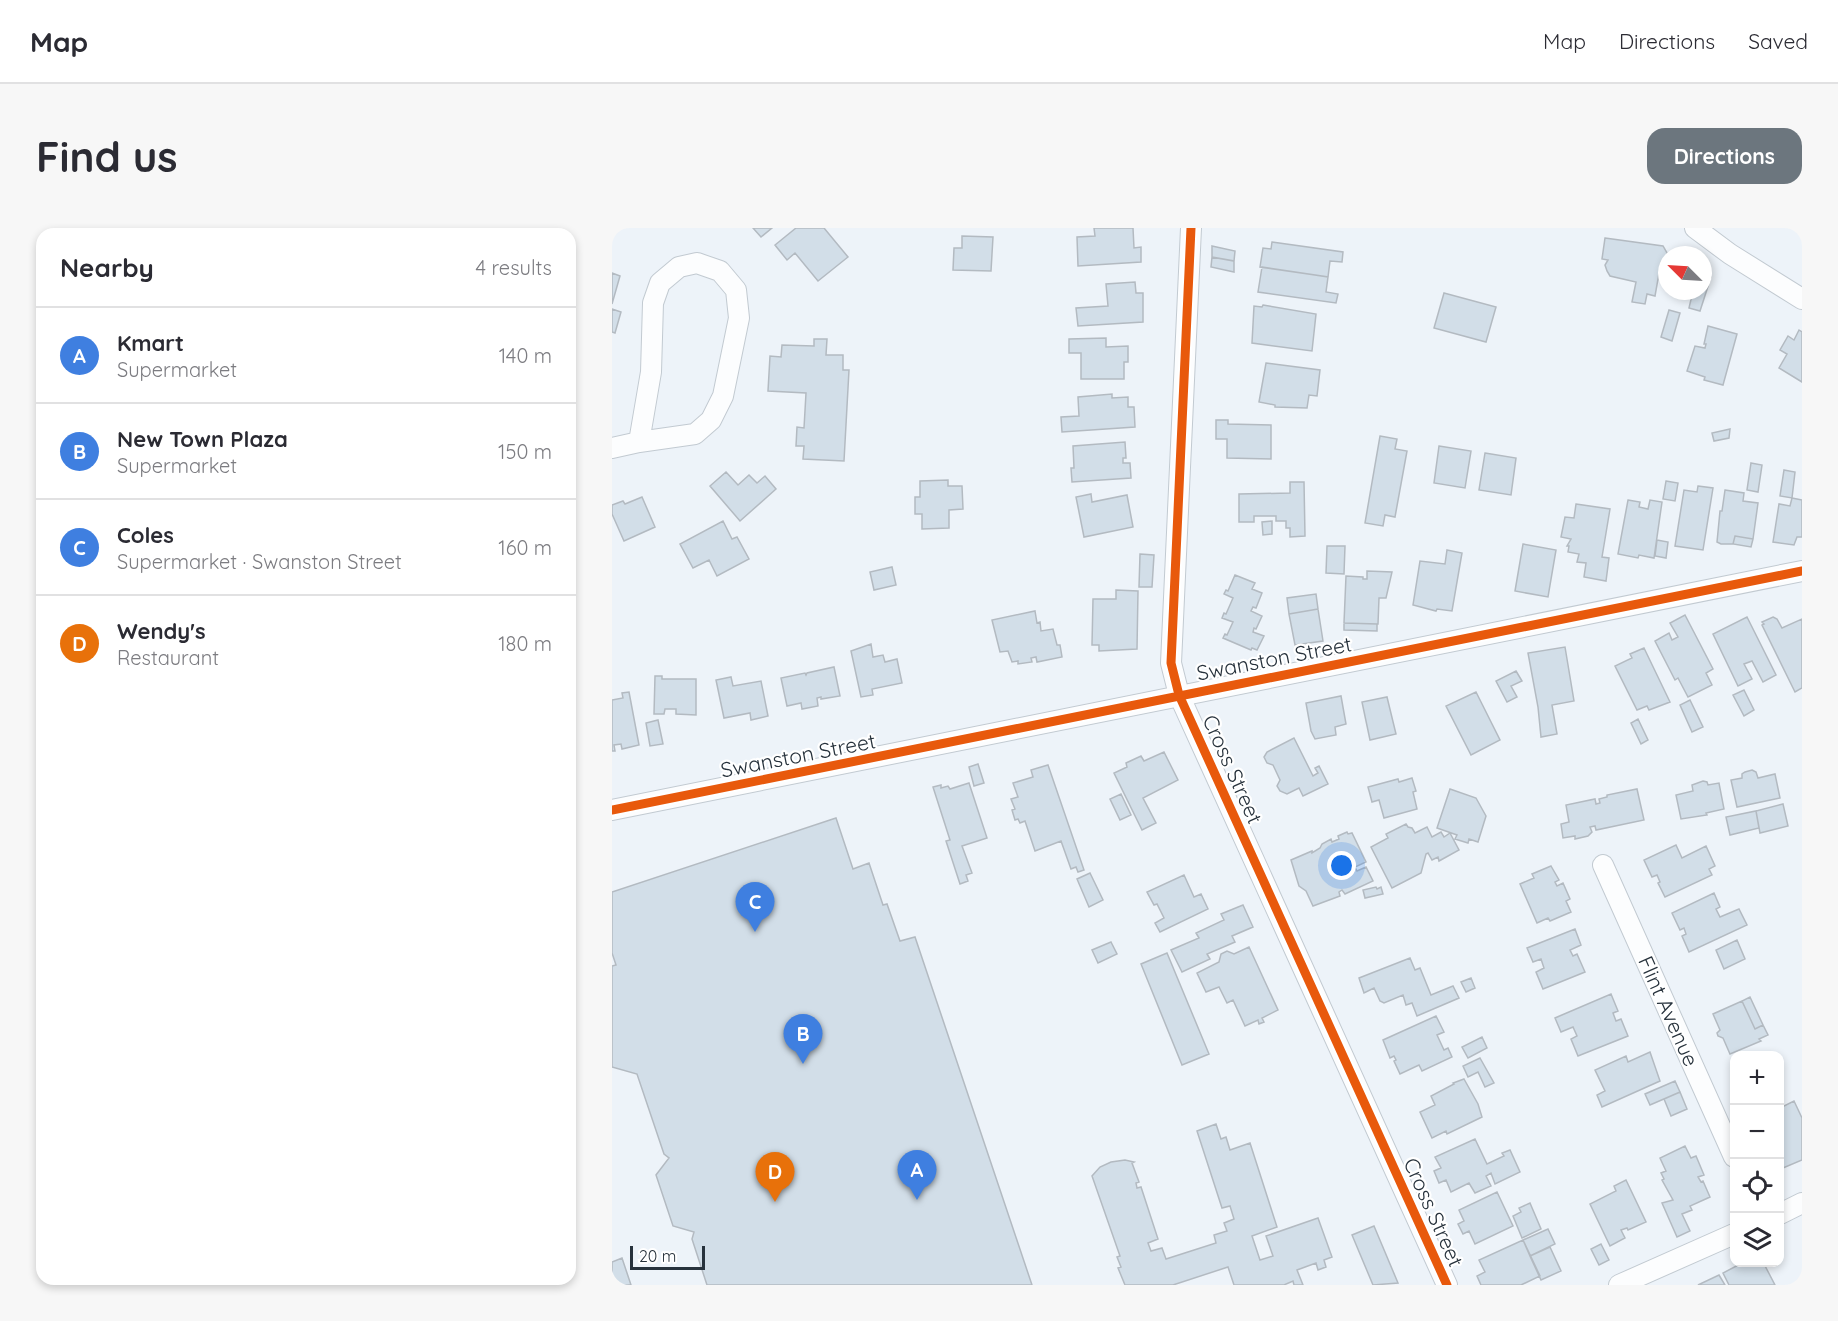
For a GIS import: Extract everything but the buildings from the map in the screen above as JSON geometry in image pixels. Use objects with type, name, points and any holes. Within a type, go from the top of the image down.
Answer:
[{"type":"street","name":"Cross Street","points":[[1191,228],[1171,663],[1179,695],[1447,1285]]},
{"type":"street","points":[[1695,228],[1730,254],[1802,299]]},
{"type":"street","points":[[612,448],[695,434],[711,420],[723,396],[739,318],[736,290],[720,271],[697,263],[679,267],[660,283],[652,303],[651,372],[639,442]]},
{"type":"street","name":"Swanston Street","points":[[612,810],[1802,571]]},
{"type":"street","name":"Flint Avenue","points":[[1603,865],[1730,1148]]},
{"type":"street","points":[[1781,1213],[1802,1203]]},
{"type":"street","points":[[1619,1285],[1730,1236]]},
{"type":"cycle path","points":[[1191,228],[1171,663],[1179,695],[1447,1285]]},
{"type":"cycle path","points":[[612,810],[1802,571]]},
{"type":"place","name":"Coles","points":[[755,932]]},
{"type":"place","name":"New Town Plaza","points":[[803,1064]]},
{"type":"place","name":"Kmart","points":[[917,1200]]},
{"type":"place","name":"Wendy's","points":[[775,1202]]}]
